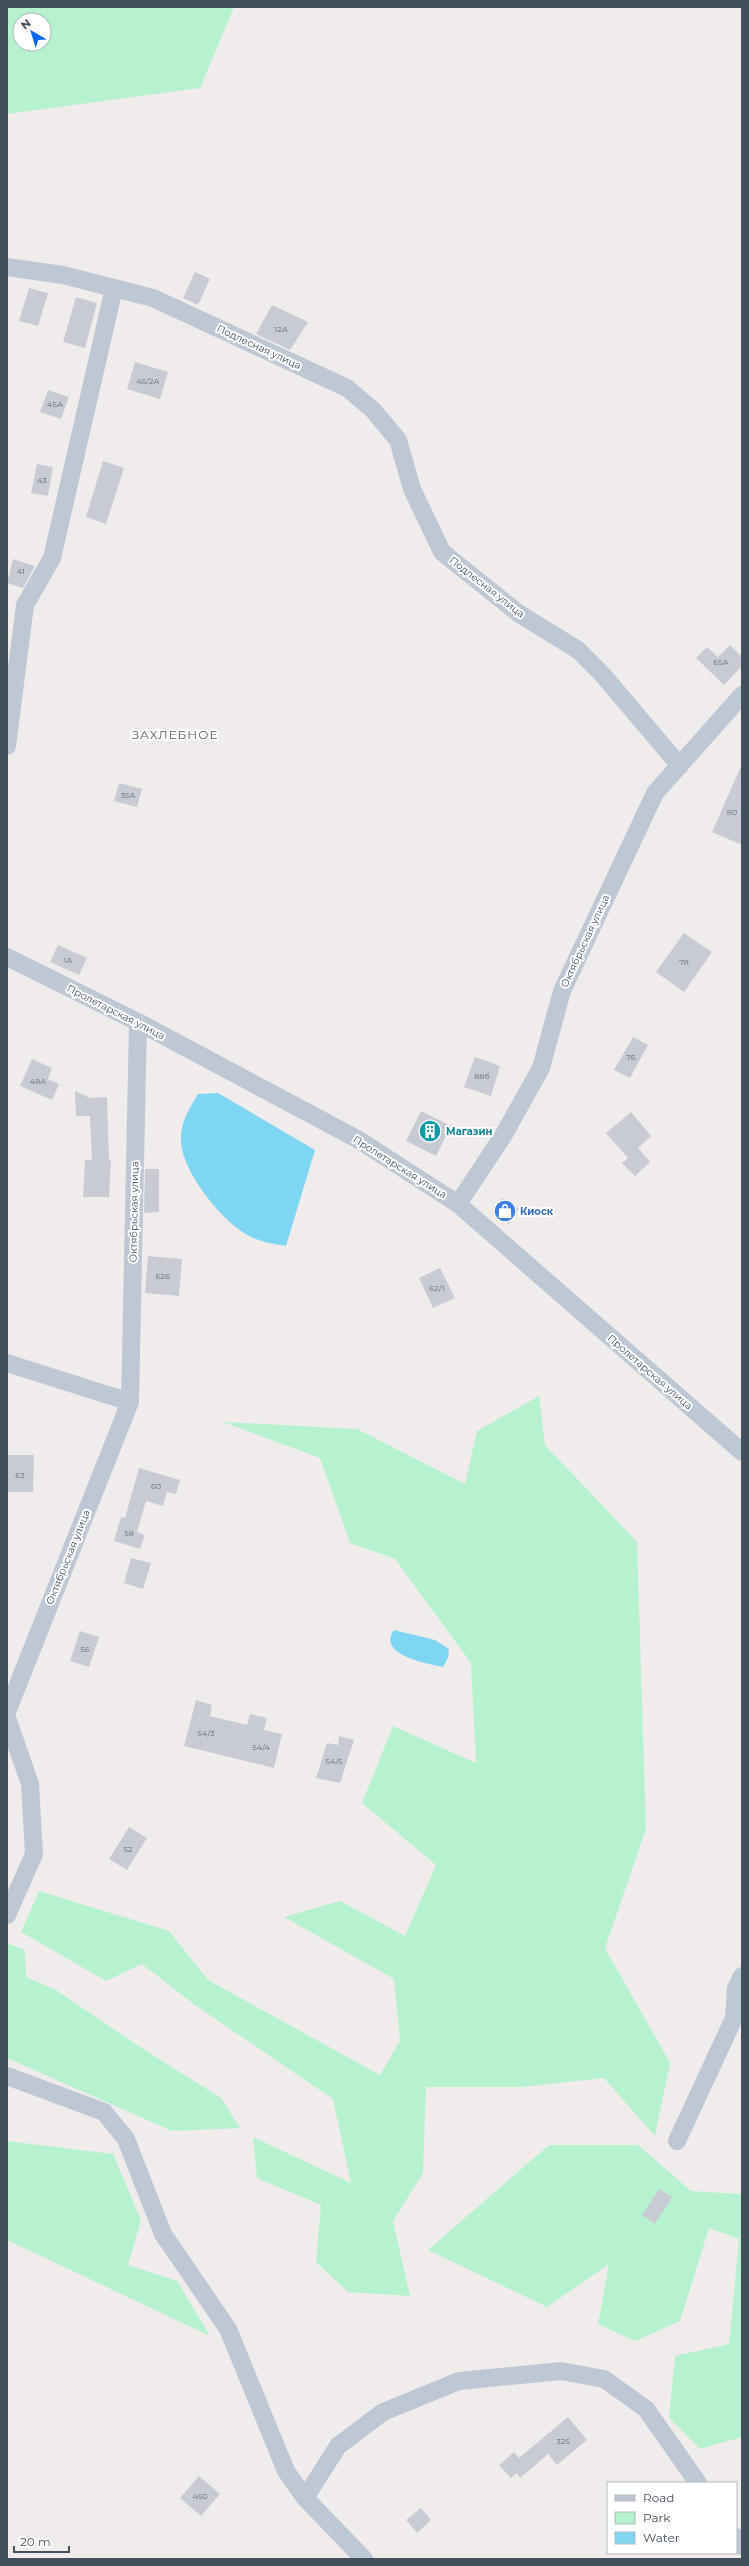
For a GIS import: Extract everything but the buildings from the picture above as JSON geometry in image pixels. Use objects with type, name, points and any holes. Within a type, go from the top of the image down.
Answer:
[{"type":"street","name":"Подлесная улица","points":[[7,268],[63,275],[153,298],[347,388],[373,410],[398,440],[412,489],[442,552],[518,613],[578,650],[602,674],[680,766]]},
{"type":"street","points":[[7,746],[25,605],[52,558],[114,288]]},
{"type":"street","name":"Октябрьская улица","points":[[458,1204],[503,1136],[541,1068],[562,991],[655,793],[742,695]]},
{"type":"street","name":"Пролетарская улица","points":[[7,957],[138,1022],[360,1140],[458,1204],[742,1452]]},
{"type":"street","name":"Октябрьская улица","points":[[7,1712],[130,1402],[138,1022]]},
{"type":"street","points":[[7,1363],[130,1402]]},
{"type":"street","points":[[7,1718],[30,1784],[34,1854],[7,1915]]},
{"type":"street","points":[[677,2141],[734,2018],[736,1988],[742,1976]]},
{"type":"street","points":[[7,2076],[104,2112],[126,2139],[163,2234],[228,2329],[286,2471],[305,2498],[364,2559]]},
{"type":"street","points":[[305,2498],[338,2446],[384,2412],[459,2381],[561,2371],[604,2379],[646,2409],[697,2482]]},
{"type":"green space","points":[[7,7],[234,7],[200,88],[7,114]]},
{"type":"green space","points":[[539,1396],[545,1445],[637,1542],[646,1829],[605,1948],[670,2063],[655,2136],[604,2078],[522,2087],[426,2087],[423,2173],[393,2221],[410,2296],[348,2292],[316,2262],[321,2205],[257,2178],[253,2137],[351,2183],[333,2099],[195,2005],[142,1964],[106,1981],[21,1932],[39,1891],[169,1931],[208,1980],[380,2075],[400,2041],[394,1979],[284,1917],[340,1901],[405,1936],[436,1865],[362,1803],[393,1726],[476,1763],[471,1663],[395,1559],[350,1543],[320,1458],[223,1422],[357,1429],[465,1484],[477,1431]]},
{"type":"green space","points":[[7,1943],[25,1950],[26,1977],[56,1990],[137,2045],[221,2098],[240,2128],[172,2131],[7,2058]]},
{"type":"green space","points":[[7,2141],[113,2154],[141,2220],[128,2265],[177,2281],[210,2336],[7,2240]]},
{"type":"green space","points":[[549,2145],[638,2145],[691,2191],[742,2194],[742,2437],[700,2449],[669,2418],[675,2356],[729,2344],[739,2239],[709,2228],[680,2321],[635,2341],[598,2324],[609,2264],[547,2307],[428,2250]]},
{"type":"water","points":[[218,1093],[315,1150],[286,1246],[256,1239],[244,1233],[232,1224],[208,1198],[189,1168],[183,1154],[181,1141],[182,1128],[186,1116],[198,1094]]},
{"type":"water","points":[[394,1630],[435,1640],[449,1649],[448,1658],[443,1667],[416,1661],[398,1652],[392,1646],[390,1639]]},
{"type":"place","name":"Магазин","points":[[430,1131]]},
{"type":"place","name":"Киоск","points":[[505,1211]]},
{"type":"district","name":"ЗАХЛЕБНОЕ","points":[[175,734]]}]
